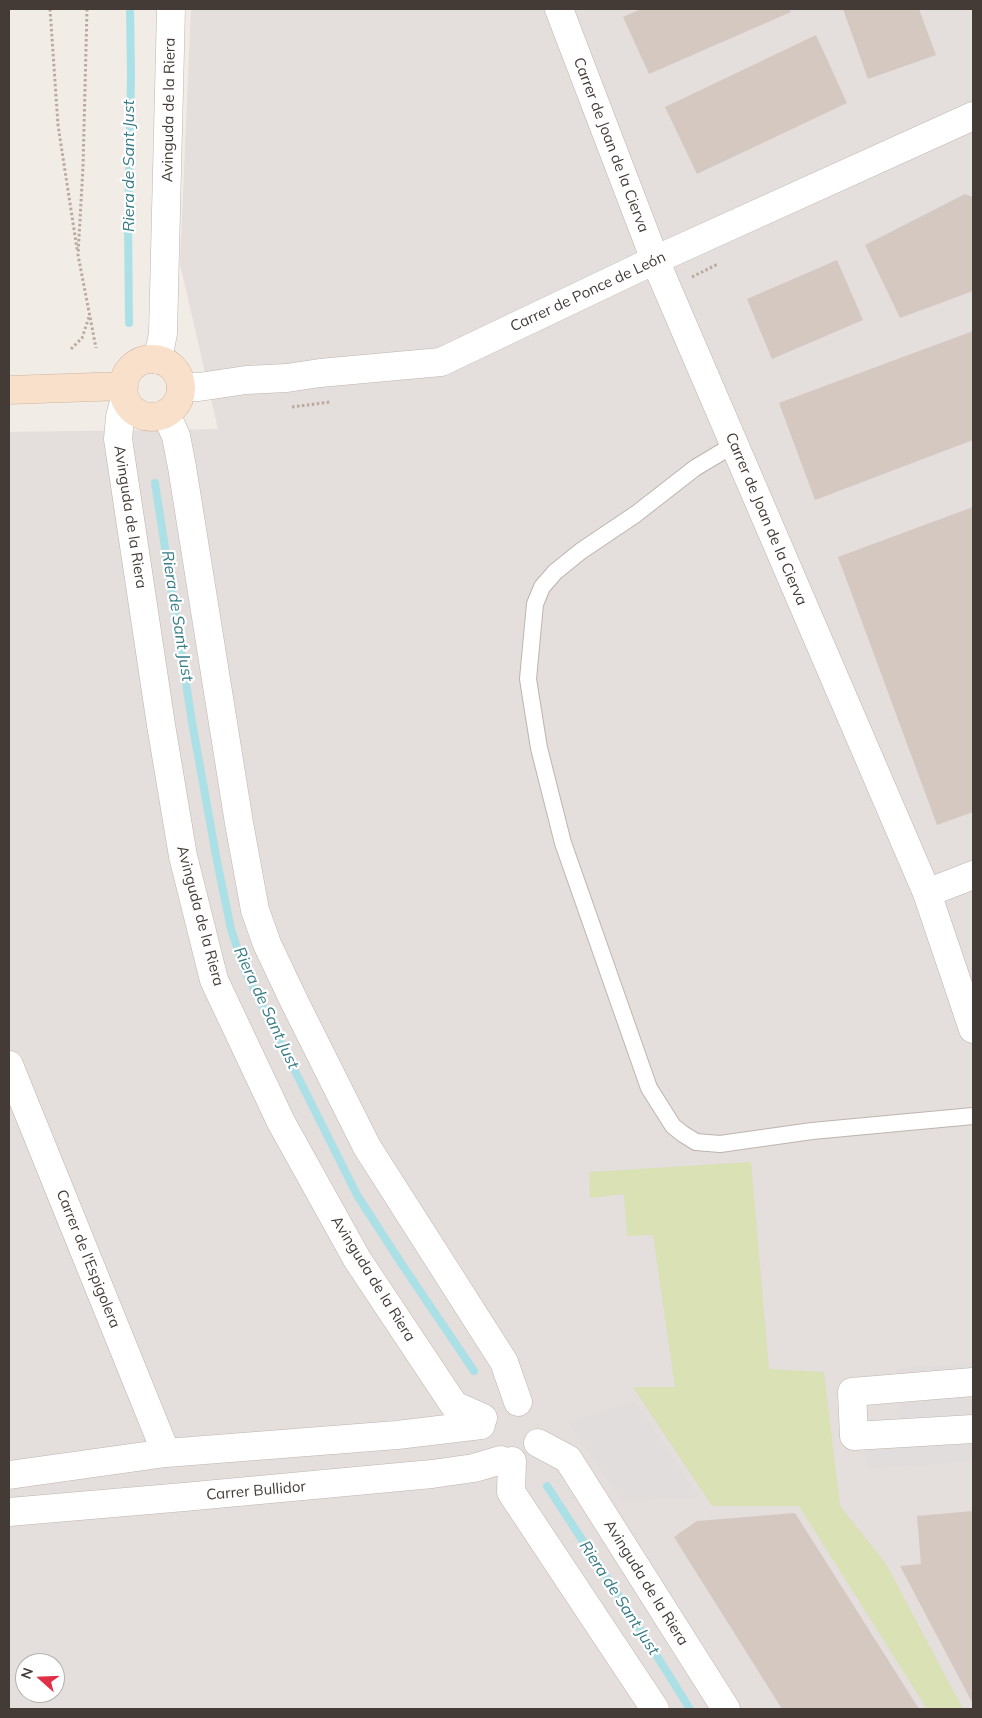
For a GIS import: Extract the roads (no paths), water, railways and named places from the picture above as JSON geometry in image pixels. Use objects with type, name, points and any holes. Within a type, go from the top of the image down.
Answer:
[{"type":"street","name":"Avinguda de la Riera","points":[[158,360],[163,333],[171,9]]},
{"type":"street","name":"Carrer de Joan de la Cierva","points":[[559,9],[655,260],[927,893],[973,1029]]},
{"type":"street","name":"Carrer de Ponce de León","points":[[181,387],[199,387],[246,380],[287,378],[320,373],[441,362],[655,260],[973,116]]},
{"type":"street","points":[[146,360],[158,360],[172,367],[180,380],[181,387],[178,403],[166,414],[158,417],[142,415],[135,411],[124,392],[128,375],[135,366],[146,360]]},
{"type":"street","points":[[9,390],[124,392]]},
{"type":"street","name":"Avinguda de la Riera","points":[[124,392],[118,439],[158,706],[183,856],[214,980],[281,1122],[356,1259],[454,1405],[482,1421]]},
{"type":"street","points":[[166,414],[176,436],[182,467],[239,823],[256,910],[267,944],[367,1147],[504,1362],[518,1402]]},
{"type":"street","points":[[927,893],[973,875]]},
{"type":"street","name":"Carrer de l'Espigolera","points":[[9,1065],[166,1453]]},
{"type":"street","points":[[973,1382],[852,1392],[854,1436],[973,1430]]},
{"type":"street","points":[[507,1401],[518,1402],[531,1409],[537,1418],[540,1432],[538,1443],[529,1455],[523,1459],[506,1461],[491,1455],[484,1446],[480,1436],[482,1421],[490,1409],[499,1403],[507,1401]]},
{"type":"street","points":[[9,1475],[166,1453],[398,1435],[482,1421]]},
{"type":"street","name":"Avinguda de la Riera","points":[[538,1443],[568,1459],[726,1709]]},
{"type":"street","points":[[506,1461],[511,1492],[655,1709]]},
{"type":"street","name":"Carrer Bullidor","points":[[9,1512],[432,1474],[506,1461]]},
{"type":"lane","points":[[734,444],[695,468],[642,509],[581,551],[556,572],[542,587],[535,604],[528,679],[539,748],[563,843],[649,1088],[673,1126],[696,1142],[720,1144],[812,1131],[973,1116]]},
{"type":"waterway","name":"Riera de Sant Just","points":[[129,323],[130,9]]},
{"type":"waterway","name":"Riera de Sant Just","points":[[155,483],[192,722],[217,861],[231,929],[244,969],[357,1195],[474,1371]]},
{"type":"waterway","name":"Riera de Sant Just","points":[[547,1486],[690,1709]]}]
